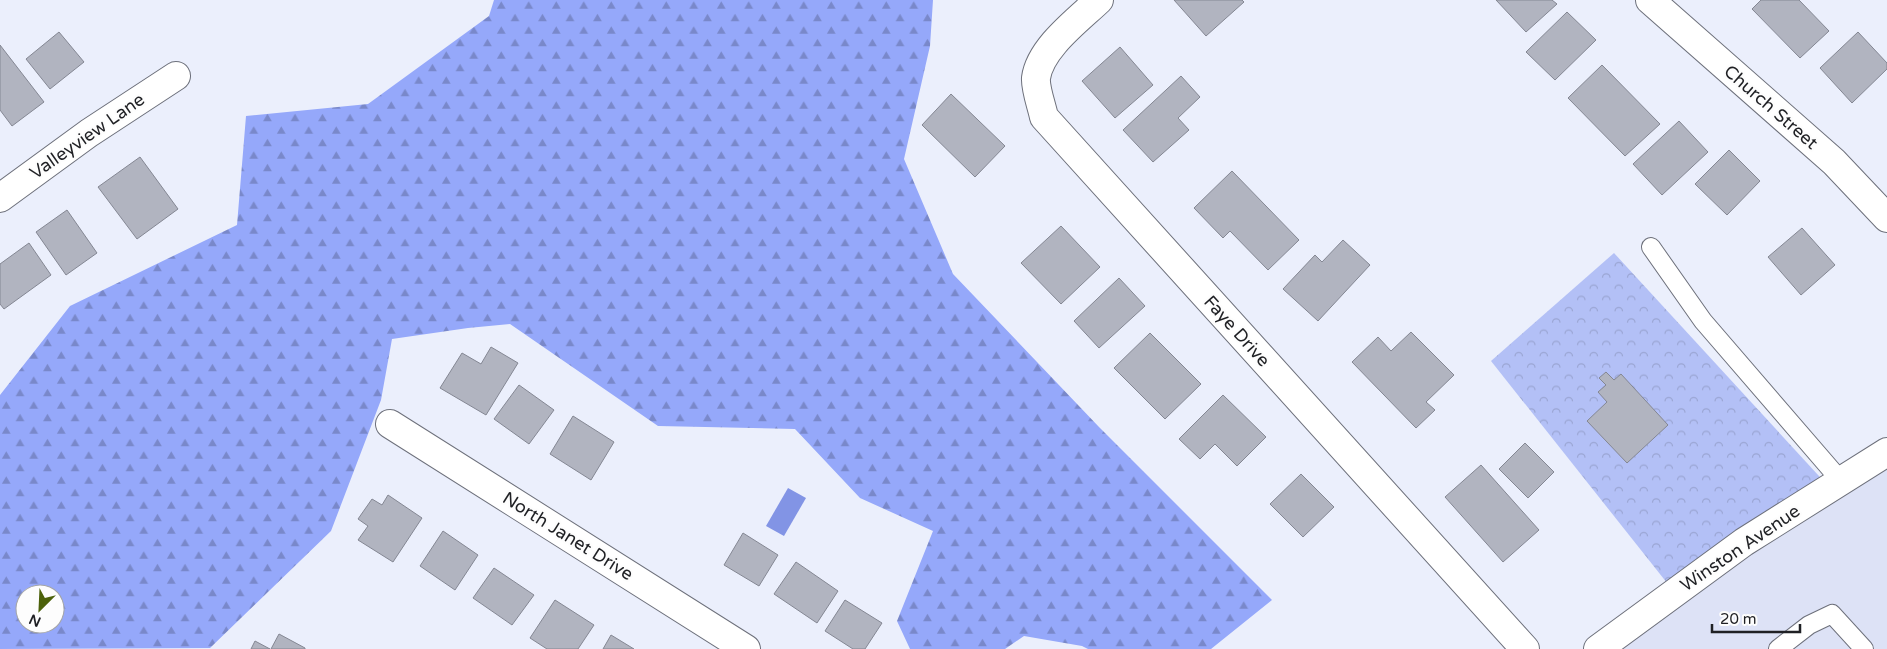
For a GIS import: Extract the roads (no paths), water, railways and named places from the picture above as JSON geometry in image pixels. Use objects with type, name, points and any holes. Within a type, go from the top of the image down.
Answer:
[{"type":"street","name":"Faye Drive","points":[[1099,0],[1058,38],[1044,56],[1036,79],[1044,117],[1525,649]]},
{"type":"street","name":"Church Street","points":[[1650,0],[1834,162],[1887,218]]},
{"type":"street","name":"Valleyview Lane","points":[[0,198],[89,133],[176,76]]},
{"type":"street","name":"North Janet Drive","points":[[390,424],[746,649]]},
{"type":"street","name":"Winston Avenue","points":[[1598,649],[1744,542],[1887,452]]},
{"type":"lane","points":[[1651,247],[1703,321],[1841,481]]},
{"type":"lane","points":[[1778,649],[1809,624],[1832,614],[1864,649]]}]
